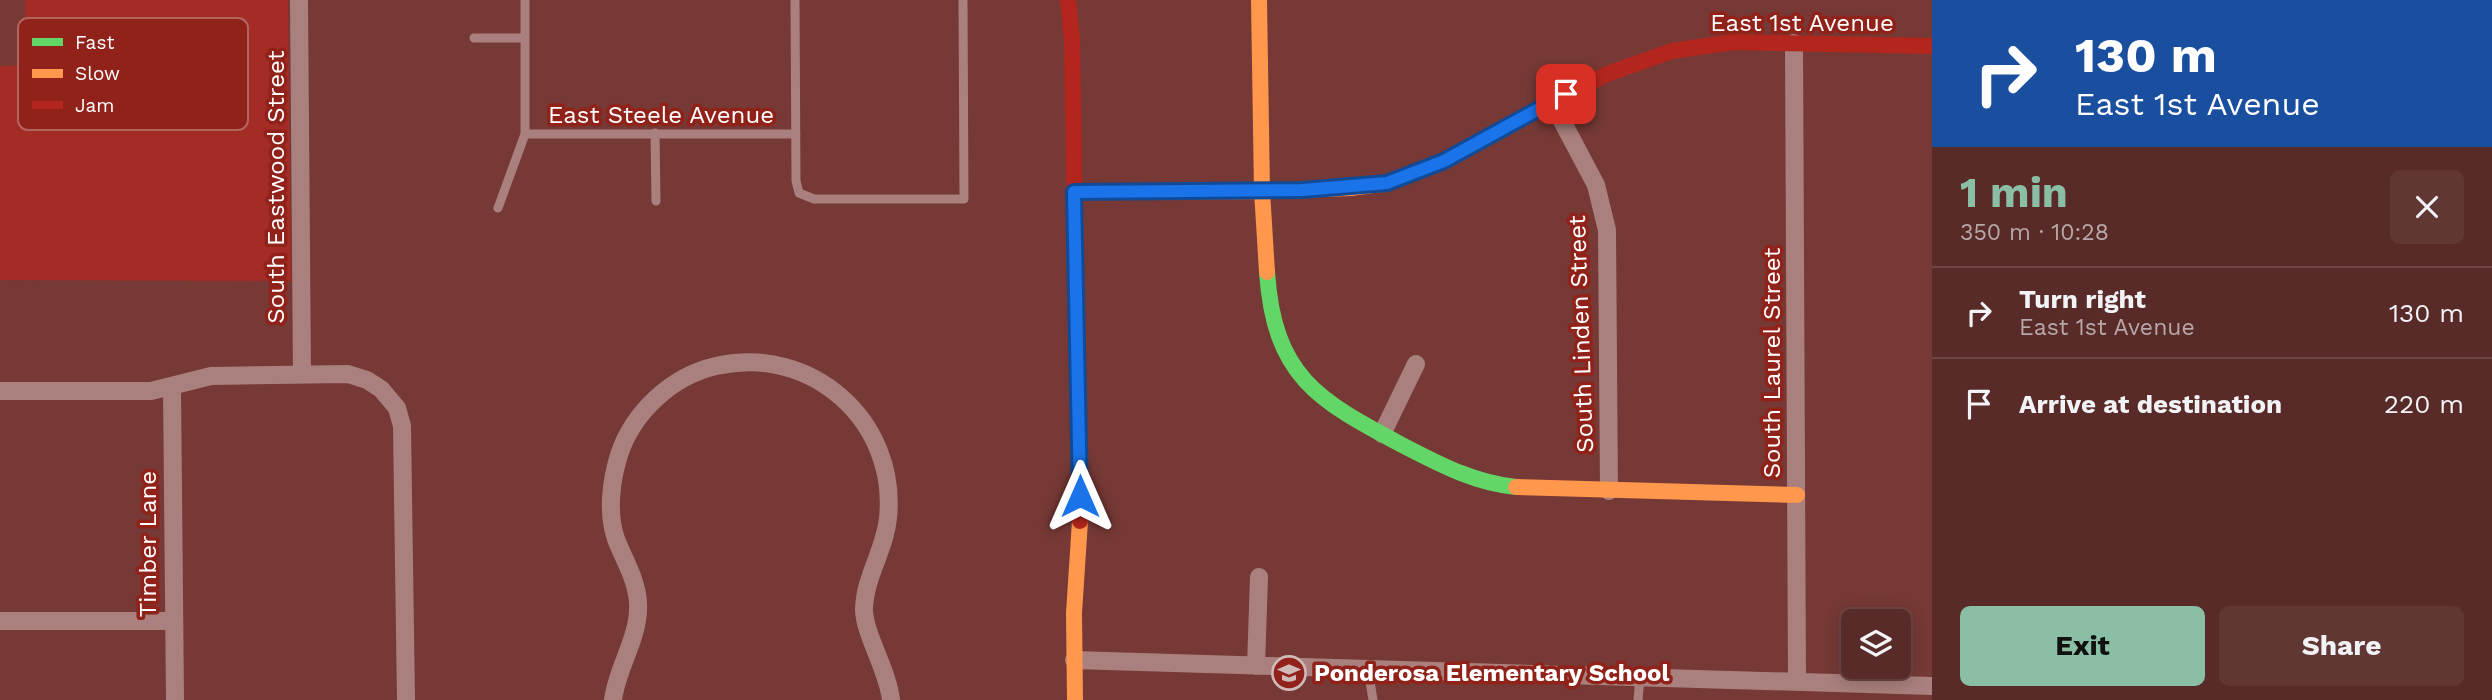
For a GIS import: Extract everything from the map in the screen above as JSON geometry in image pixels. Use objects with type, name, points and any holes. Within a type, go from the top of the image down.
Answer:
[{"type":"street","name":"South Eastwood Street","points":[[299,0],[302,374]]},
{"type":"street","points":[[1068,0],[1072,40],[1080,537],[1074,700]]},
{"type":"street","points":[[1259,0],[1262,191],[1269,300],[1281,344],[1297,372],[1318,396],[1382,434],[1486,484],[1609,491],[1797,495]]},
{"type":"street","name":"East 1st Avenue","points":[[1074,192],[1262,191],[1351,188],[1387,183],[1444,161],[1607,74],[1672,51],[1734,43],[1932,46]]},
{"type":"street","name":"South Laurel Street","points":[[1794,43],[1797,682]]},
{"type":"street","name":"South Linden Street","points":[[1552,102],[1596,185],[1607,230],[1609,491]]},
{"type":"street","points":[[612,700],[638,612],[634,581],[613,527],[611,494],[619,453],[638,418],[669,388],[712,367],[750,361],[794,369],[835,390],[862,417],[881,453],[888,485],[889,516],[883,545],[866,585],[864,612],[891,700]]},
{"type":"street","points":[[1382,434],[1416,364]]},
{"type":"street","points":[[0,391],[151,391],[211,376],[302,374],[348,374],[367,380],[381,389],[397,408],[402,426],[406,700]]},
{"type":"street","name":"Timber Lane","points":[[172,387],[174,700]]},
{"type":"street","points":[[1256,666],[1259,578]]},
{"type":"street","points":[[0,621],[173,621]]},
{"type":"street","points":[[1074,660],[1932,686]]},
{"type":"lane","points":[[498,208],[525,134],[525,0]]},
{"type":"lane","points":[[795,0],[796,186],[799,194],[814,199],[964,199],[963,0]]},
{"type":"lane","points":[[474,38],[525,38]]},
{"type":"lane","points":[[655,133],[656,201]]},
{"type":"lane","name":"East Steele Avenue","points":[[525,134],[796,134]]},
{"type":"lane","points":[[1368,669],[1373,700]]},
{"type":"lane","points":[[1638,700],[1640,677]]},
{"type":"shaded area","points":[[25,0],[288,0],[291,281],[0,280],[0,66],[18,65],[18,130],[248,130],[248,18],[26,18]]},
{"type":"traffic: fast","points":[[1267,272],[1271,307],[1279,337],[1290,361],[1305,381],[1324,398],[1372,429],[1443,466],[1471,477],[1516,487]]},
{"type":"traffic: slow","points":[[1259,0],[1262,191],[1267,272]]},
{"type":"traffic: slow","points":[[1074,192],[1262,191],[1351,188],[1387,183],[1444,161],[1511,125]]},
{"type":"traffic: slow","points":[[1516,487],[1797,495]]},
{"type":"traffic: slow","points":[[1075,700],[1074,613],[1080,521]]},
{"type":"traffic: jam","points":[[1068,0],[1072,40],[1080,521]]},
{"type":"traffic: jam","points":[[1511,125],[1607,74],[1672,51],[1734,42],[1932,46]]},
{"type":"place","name":"Ponderosa Elementary School","points":[[1289,673]]},
{"type":"route","points":[[1080,496],[1080,387],[1074,192],[1302,190],[1387,183],[1444,161],[1566,94]]}]
